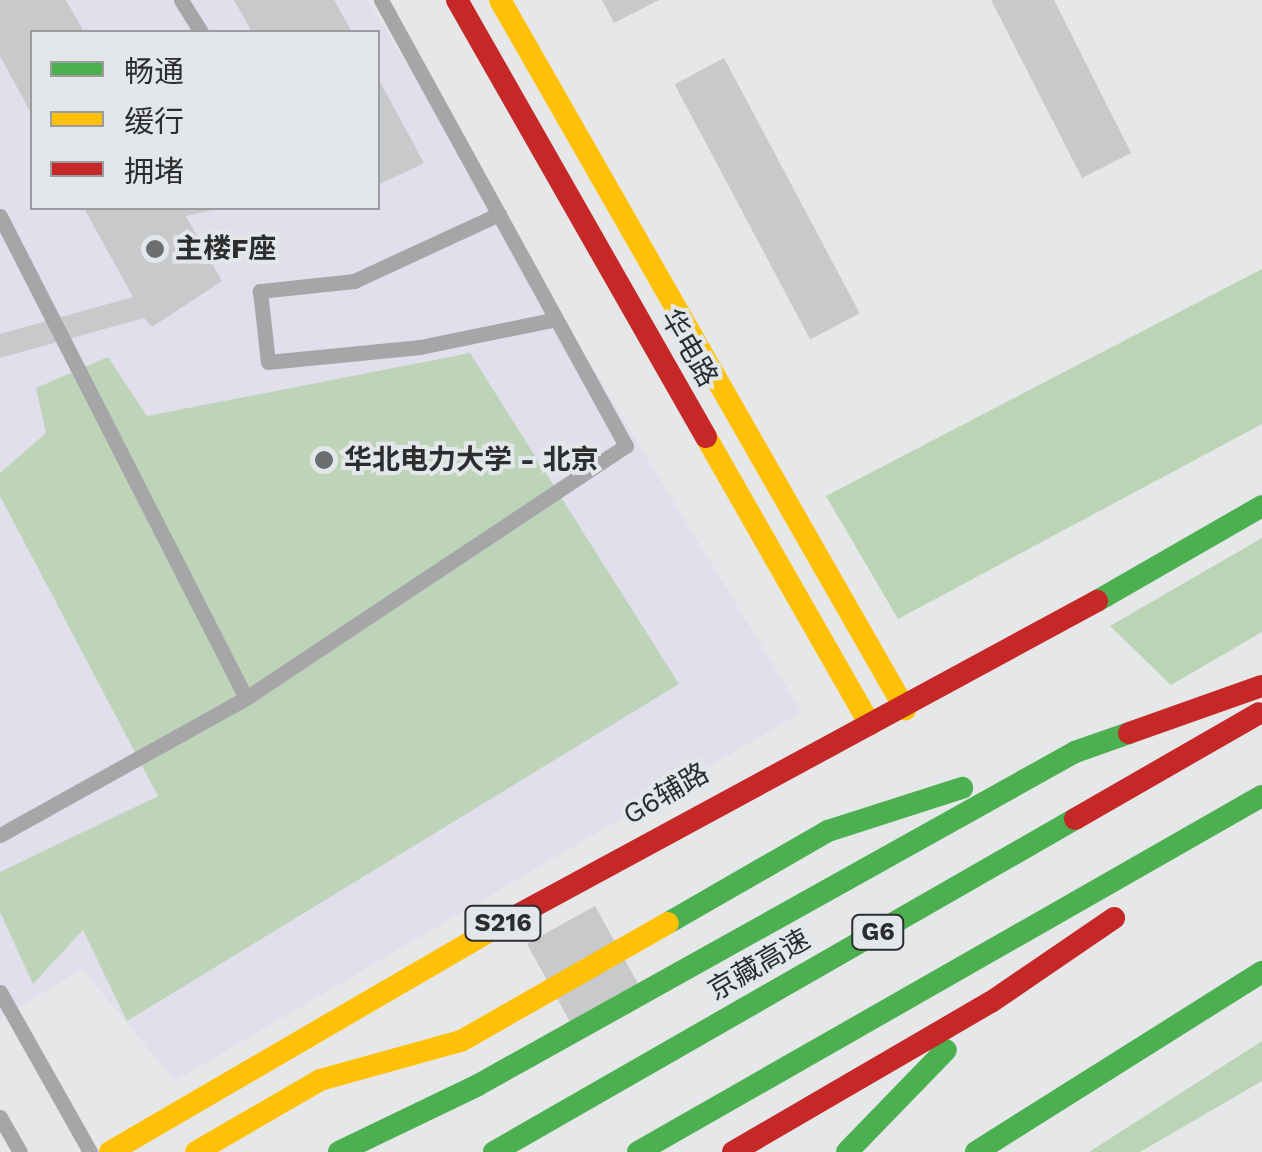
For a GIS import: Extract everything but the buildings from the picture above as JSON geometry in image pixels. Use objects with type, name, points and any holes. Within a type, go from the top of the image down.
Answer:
[{"type":"main road","name":"华电路","points":[[457,0],[870,725]]},
{"type":"main road","name":"华电路","points":[[500,0],[904,709]]},
{"type":"main road","name":"G6辅路","points":[[110,1152],[699,809],[904,709],[1262,506]]},
{"type":"main road","points":[[196,1152],[320,1080],[461,1041],[828,831],[1075,752],[1262,686]]},
{"type":"main road","name":"京藏高速","points":[[494,1152],[1262,712]]},
{"type":"main road","points":[[339,1152],[478,1086],[1075,752]]},
{"type":"main road","points":[[638,1152],[1262,796]]},
{"type":"main road","points":[[1166,881],[1262,815]]},
{"type":"main road","points":[[733,1152],[991,1002],[1135,904]]},
{"type":"main road","points":[[976,1152],[1262,972]]},
{"type":"main road","points":[[847,1152],[991,1002]]},
{"type":"lane","points":[[181,0],[200,30]]},
{"type":"lane","points":[[0,835],[246,698],[626,446],[381,0]]},
{"type":"lane","points":[[499,214],[354,281],[260,291],[268,362],[436,344],[556,318]]},
{"type":"lane","points":[[0,216],[246,698]]},
{"type":"lane","points":[[0,992],[90,1152]]},
{"type":"lane","points":[[0,1117],[20,1152]]},
{"type":"shaded area","name":"华北电力大学 - 北京","points":[[0,0],[368,0],[802,712],[175,1081],[82,969],[0,1019]]},
{"type":"green space","points":[[1262,269],[1262,424],[898,619],[826,496]]},
{"type":"green space","points":[[470,353],[679,684],[127,1021],[83,930],[33,984],[0,912],[0,872],[158,796],[0,496],[0,473],[46,433],[36,388],[108,357],[147,416]]},
{"type":"green space","points":[[1262,538],[1262,632],[1171,685],[1110,626]]},
{"type":"green space","points":[[1262,1041],[1262,1081],[1140,1152],[1089,1152]]},
{"type":"traffic: fast","points":[[1097,601],[1262,506]]},
{"type":"traffic: fast","points":[[339,1152],[478,1085],[1075,752],[1129,733]]},
{"type":"traffic: fast","points":[[668,923],[828,831],[962,788]]},
{"type":"traffic: fast","points":[[638,1152],[1262,796]]},
{"type":"traffic: fast","points":[[494,1152],[1075,819]]},
{"type":"traffic: fast","points":[[976,1152],[1262,972]]},
{"type":"traffic: fast","points":[[847,1152],[946,1050]]},
{"type":"traffic: slow","points":[[500,0],[905,709]]},
{"type":"traffic: slow","points":[[706,437],[870,725]]},
{"type":"traffic: slow","points":[[196,1152],[320,1080],[461,1041],[668,923]]},
{"type":"traffic: slow","points":[[110,1152],[501,924]]},
{"type":"traffic: jam","points":[[457,0],[706,437]]},
{"type":"traffic: jam","points":[[501,924],[1097,601]]},
{"type":"traffic: jam","points":[[1129,733],[1262,686]]},
{"type":"traffic: jam","points":[[1075,819],[1259,713]]},
{"type":"traffic: jam","points":[[733,1152],[991,1002],[1114,918]]},
{"type":"place","name":"主楼F座","points":[[155,249]]},
{"type":"place","name":"华北电力大学 - 北京","points":[[324,460]]}]
